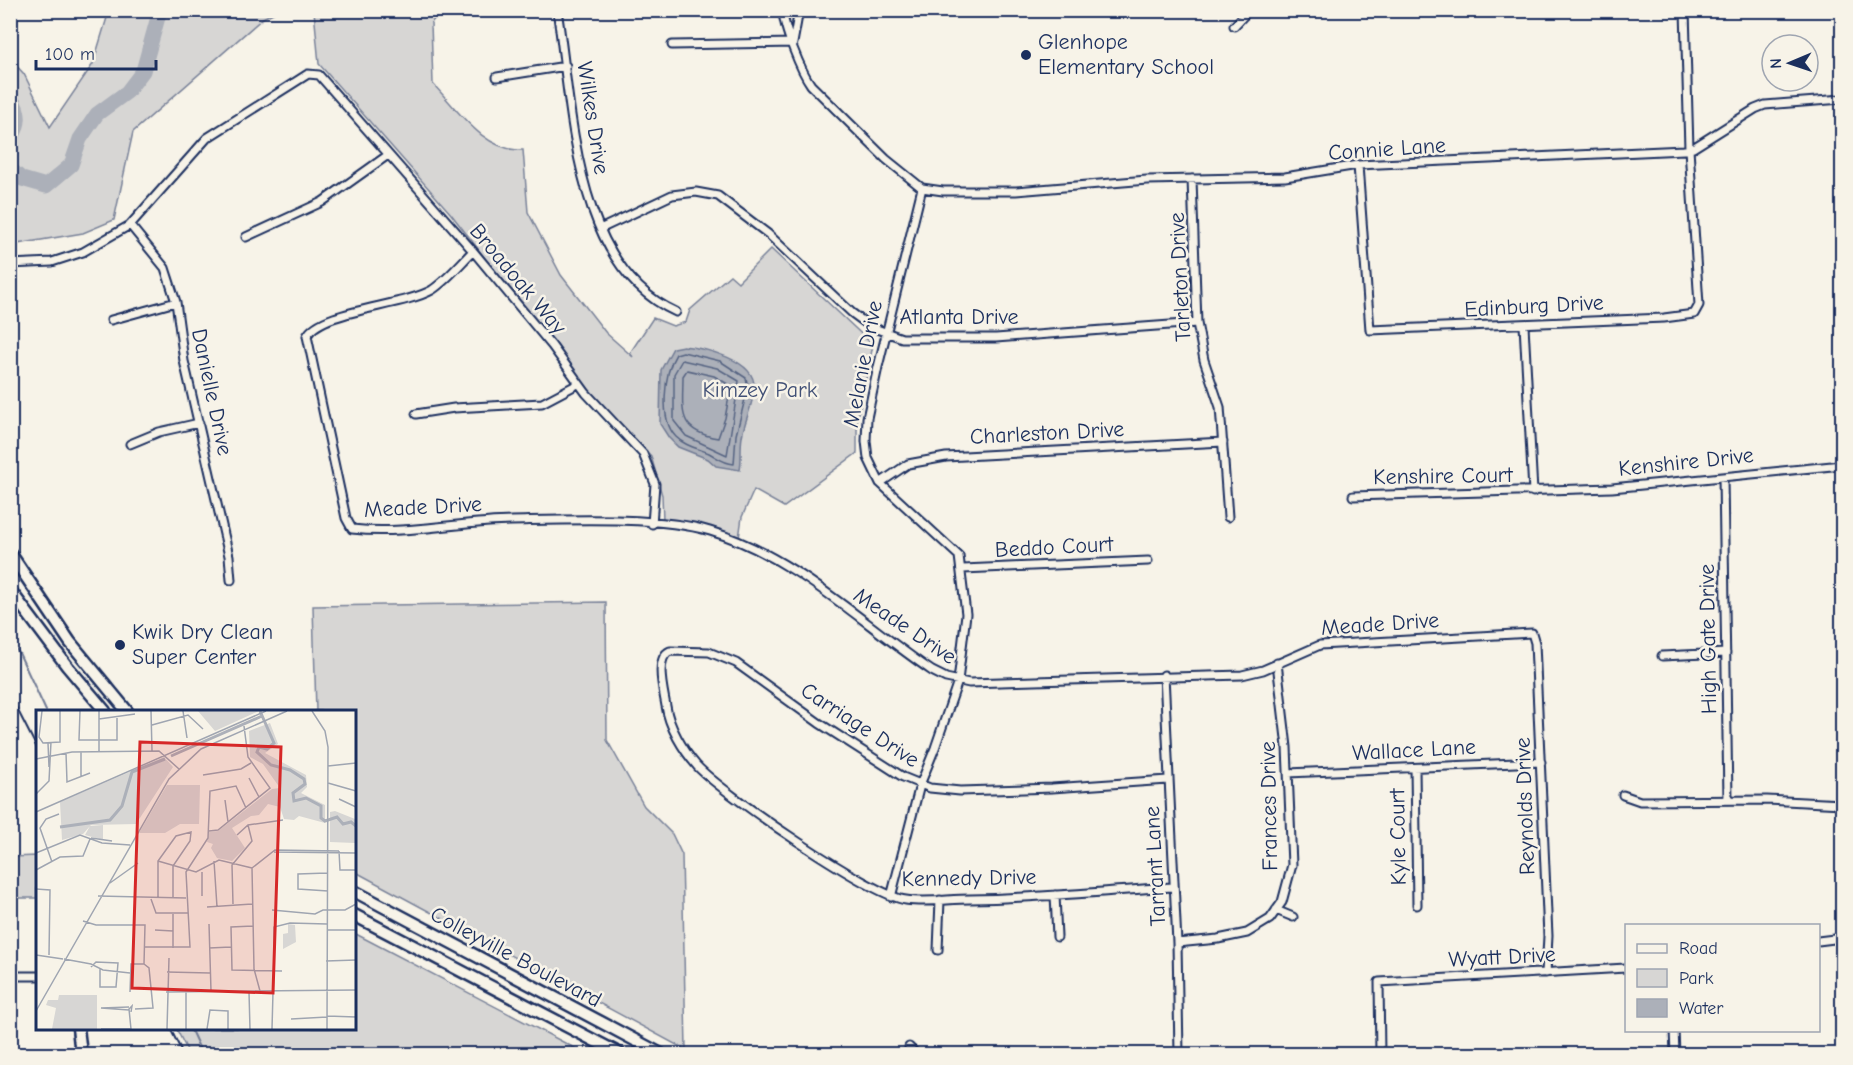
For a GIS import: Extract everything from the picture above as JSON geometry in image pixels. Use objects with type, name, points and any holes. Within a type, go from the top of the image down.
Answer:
[{"type":"main road","points":[[10,553],[70,642],[126,710]]},
{"type":"main road","points":[[10,590],[67,666],[104,710]]},
{"type":"main road","name":"Colleyville Boulevard","points":[[356,892],[512,977],[661,1054]]},
{"type":"main road","name":"Colleyville Boulevard","points":[[356,916],[620,1054]]},
{"type":"main road","points":[[504,994],[512,977]]},
{"type":"main road","points":[[78,1029],[81,1054]]},
{"type":"street","name":"Wilkes Drive","points":[[557,10],[584,181],[600,230],[622,268],[645,295],[675,312]]},
{"type":"street","points":[[783,10],[783,21],[802,72],[811,85],[886,159],[922,188]]},
{"type":"street","points":[[793,43],[799,10]]},
{"type":"street","points":[[1234,26],[1249,10]]},
{"type":"street","points":[[1363,10],[1441,10]]},
{"type":"street","points":[[1685,10],[1689,149]]},
{"type":"street","points":[[1842,10],[1842,16]]},
{"type":"street","points":[[672,45],[793,43]]},
{"type":"street","points":[[496,77],[566,66]]},
{"type":"street","name":"Broadoak Way","points":[[130,225],[207,138],[308,74],[316,74],[473,251],[552,346],[578,384],[643,454],[652,471],[655,484],[652,524]]},
{"type":"street","name":"Connie Lane","points":[[922,188],[943,191],[1016,190],[1148,180],[1285,177],[1359,165],[1630,154],[1689,149],[1755,109],[1842,99]]},
{"type":"street","name":"Edinburg Drive","points":[[1359,165],[1370,330],[1524,325],[1688,316],[1698,310],[1689,149]]},
{"type":"street","points":[[246,237],[322,202],[388,155]]},
{"type":"street","name":"Tarleton Drive","points":[[1192,179],[1197,323],[1204,360],[1220,407],[1228,517]]},
{"type":"street","name":"Melanie Drive","points":[[891,897],[920,785],[958,681],[966,614],[963,569],[952,548],[879,483],[868,458],[866,441],[867,418],[922,188]]},
{"type":"street","name":"Atlanta Drive","points":[[600,230],[672,195],[696,192],[718,196],[768,234],[852,313],[886,334],[926,340],[996,338],[1197,323]]},
{"type":"street","points":[[10,264],[52,261],[83,252],[130,225]]},
{"type":"street","name":"Danielle Drive","points":[[130,225],[165,268],[176,302],[184,361],[229,556],[231,580]]},
{"type":"street","name":"Meade Drive","points":[[473,251],[433,289],[389,305],[342,315],[315,324],[310,329],[307,340],[346,518],[352,529],[512,521],[652,524],[710,531],[765,553],[806,579],[932,671],[969,683],[1164,675],[1242,675],[1263,670],[1320,645],[1526,631],[1534,637]]},
{"type":"street","points":[[111,320],[176,302]]},
{"type":"street","points":[[1524,325],[1533,492]]},
{"type":"street","points":[[416,414],[454,408],[542,403],[578,384]]},
{"type":"street","points":[[130,444],[159,432],[199,423]]},
{"type":"street","name":"Charleston Drive","points":[[879,483],[908,464],[946,457],[1223,442]]},
{"type":"street","name":"Kenshire Drive","points":[[1533,492],[1842,465]]},
{"type":"street","name":"High Gate Drive","points":[[1724,477],[1728,800]]},
{"type":"street","name":"Kenshire Court","points":[[1353,496],[1533,492]]},
{"type":"street","name":"Beddo Court","points":[[963,569],[1148,561]]},
{"type":"street","name":"Reynolds Drive","points":[[1534,637],[1548,936],[1546,973]]},
{"type":"street","name":"Carriage Drive","points":[[678,736],[667,711],[662,674],[663,658],[670,651],[709,652],[736,663],[819,723],[903,777],[930,788],[960,790],[1168,780]]},
{"type":"street","points":[[1662,656],[1726,652]]},
{"type":"street","name":"Frances Drive","points":[[1177,943],[1240,935],[1261,926],[1276,910],[1287,888],[1292,865],[1288,773],[1277,663]]},
{"type":"street","name":"Tarrant Lane","points":[[1164,675],[1177,943],[1179,1054]]},
{"type":"street","name":"Kennedy Drive","points":[[678,736],[699,768],[740,801],[871,887],[891,897],[906,900],[940,900],[1174,887]]},
{"type":"street","name":"Wallace Lane","points":[[1288,773],[1541,762]]},
{"type":"street","name":"Kyle Court","points":[[1414,768],[1417,906]]},
{"type":"street","points":[[1623,795],[1640,801],[1728,800],[1842,804]]},
{"type":"street","points":[[1055,895],[1057,937]]},
{"type":"street","points":[[938,950],[940,900]]},
{"type":"street","points":[[1276,910],[1293,917]]},
{"type":"street","points":[[1820,941],[1842,938]]},
{"type":"street","name":"Wyatt Drive","points":[[1380,1054],[1379,982],[1625,968]]},
{"type":"street","points":[[10,976],[36,976]]},
{"type":"street","points":[[1674,1032],[1675,1054]]},
{"type":"street","points":[[909,1047],[916,1054]]},
{"type":"green space","points":[[109,11],[277,11],[263,18],[133,132],[114,220],[83,233],[11,245],[11,60],[24,74],[50,127],[93,64]]},
{"type":"green space","name":"Kimzey Park","points":[[314,11],[441,11],[431,23],[433,84],[462,117],[484,137],[509,149],[523,150],[528,212],[561,275],[606,333],[633,357],[630,353],[653,318],[673,326],[686,322],[690,310],[730,275],[738,282],[771,249],[873,345],[857,422],[857,453],[784,507],[754,490],[742,517],[739,538],[663,520],[662,495],[651,456],[601,408],[451,214],[319,64]]},
{"type":"green space","points":[[606,602],[607,740],[644,806],[672,834],[682,855],[686,1050],[356,872],[356,710],[316,710],[313,606]]},
{"type":"green space","points":[[36,856],[36,898],[11,898],[11,857]]},
{"type":"green space","points":[[356,934],[586,1054],[189,1054],[176,1029],[356,1029]]},
{"type":"water","points":[[683,346],[703,349],[727,357],[747,369],[752,378],[754,393],[742,437],[740,470],[716,466],[708,459],[678,447],[660,424],[661,370],[673,348]]},
{"type":"waterway","points":[[10,169],[22,179],[46,186],[71,165],[80,139],[97,114],[127,92],[143,71],[160,10]]},
{"type":"waterway","points":[[10,97],[18,113],[18,123],[10,140]]},
{"type":"waterway","points":[[10,642],[19,653],[46,710]]},
{"type":"waterway","points":[[190,1029],[202,1054]]},
{"type":"railway","points":[[10,695],[36,746]]},
{"type":"railway","points":[[170,1029],[183,1054]]},
{"type":"place","name":"Glenhope Elementary School","points":[[1026,55]]},
{"type":"place","name":"Kwik Dry Clean Super Center","points":[[120,645]]}]
